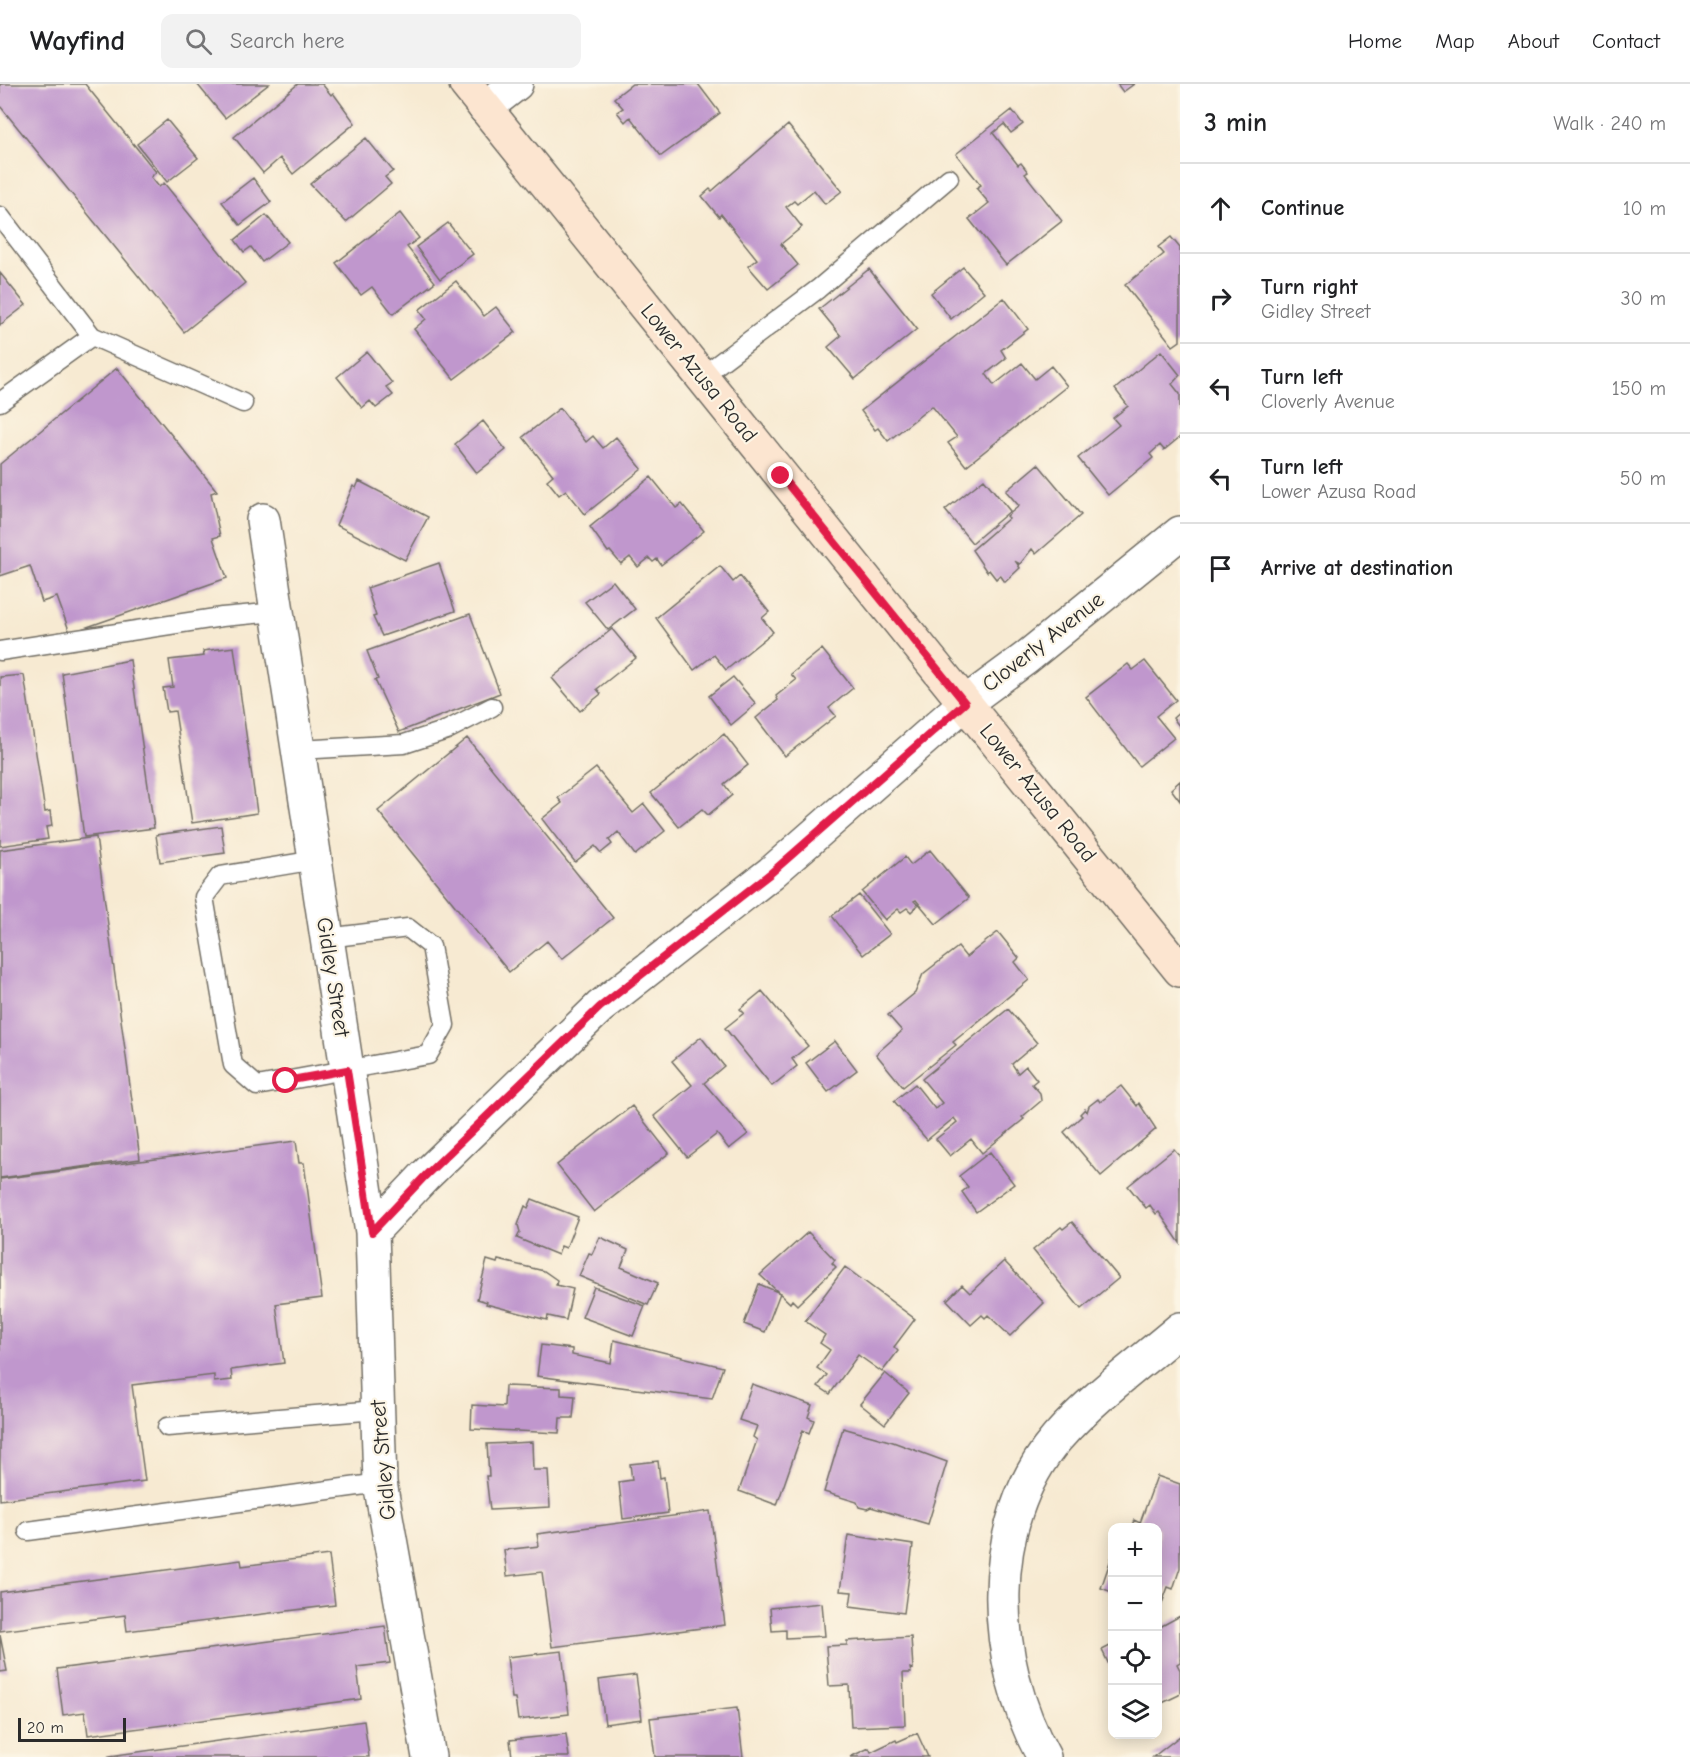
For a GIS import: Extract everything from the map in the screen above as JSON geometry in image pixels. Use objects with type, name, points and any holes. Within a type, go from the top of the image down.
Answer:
[{"type":"main road","name":"Lower Azusa Road","points":[[476,96],[1180,970]]},
{"type":"street","points":[[476,96],[516,84]]},
{"type":"street","name":"Gidley Street","points":[[263,520],[372,1232],[380,1483],[429,1757]]},
{"type":"street","name":"Cloverly Avenue","points":[[372,1232],[425,1176],[600,1007],[771,873],[965,703],[1026,658],[1180,533]]},
{"type":"street","points":[[1044,1757],[1031,1735],[1016,1690],[1004,1634],[1003,1580],[1013,1527],[1029,1478],[1056,1439],[1087,1408],[1180,1329]]},
{"type":"lane","points":[[701,377],[818,289],[949,178]]},
{"type":"lane","points":[[0,216],[92,336],[243,403]]},
{"type":"lane","points":[[0,402],[92,336]]},
{"type":"lane","points":[[0,651],[222,617],[278,612]]},
{"type":"lane","points":[[299,750],[404,744],[447,730],[492,707]]},
{"type":"lane","points":[[315,860],[220,876],[204,897],[233,1065],[256,1086],[428,1055],[445,1025],[431,946],[408,928],[327,938]]},
{"type":"lane","points":[[167,1427],[377,1410]]},
{"type":"lane","points":[[28,1531],[380,1483]]},
{"type":"building","points":[[0,84],[85,84],[156,172],[151,177],[159,187],[164,183],[245,283],[184,332],[0,106]]},
{"type":"building","points":[[197,84],[269,84],[225,118]]},
{"type":"building","points":[[298,84],[322,84],[331,95],[333,93],[355,123],[293,174],[280,158],[263,173],[234,137]]},
{"type":"building","points":[[632,84],[698,84],[720,113],[661,156],[630,117],[625,122],[617,112],[623,108],[614,98]]},
{"type":"building","points":[[1117,84],[1134,84],[1123,92]]},
{"type":"building","points":[[1012,110],[1023,124],[1011,133],[1004,124],[993,133],[1018,165],[1021,163],[1028,172],[1025,174],[1062,221],[1006,265],[969,219],[989,203],[976,188],[981,185],[956,154]]},
{"type":"building","points":[[167,120],[198,158],[167,182],[137,144]]},
{"type":"building","points":[[788,125],[842,191],[825,204],[814,190],[797,204],[794,201],[786,207],[802,227],[781,244],[798,265],[768,289],[748,266],[757,259],[721,214],[719,217],[702,196],[710,189],[712,191]]},
{"type":"building","points":[[366,138],[393,171],[385,177],[391,184],[346,222],[310,184]]},
{"type":"building","points":[[253,178],[271,202],[240,225],[222,202]]},
{"type":"building","points":[[400,213],[419,238],[407,247],[435,282],[393,314],[372,287],[361,295],[336,263]]},
{"type":"building","points":[[266,215],[288,242],[262,262],[251,247],[244,252],[235,240]]},
{"type":"building","points":[[448,223],[473,254],[440,279],[416,247]]},
{"type":"building","points":[[1171,237],[1180,248],[1180,341],[1173,346],[1125,285],[1164,254],[1158,247]]},
{"type":"building","points":[[963,267],[984,292],[951,319],[931,293]]},
{"type":"building","points":[[869,269],[917,329],[855,379],[828,347],[841,336],[819,309]]},
{"type":"building","points":[[0,273],[26,305],[0,325]]},
{"type":"building","points":[[456,281],[484,316],[496,307],[516,332],[454,379],[414,329],[426,319],[419,310]]},
{"type":"building","points":[[1004,298],[1028,329],[1001,350],[1006,358],[986,374],[994,385],[1022,363],[1035,379],[1051,366],[1067,386],[966,466],[948,443],[957,437],[932,406],[888,441],[878,428],[875,430],[861,411]]},
{"type":"building","points":[[1161,351],[1180,375],[1172,384],[1180,394],[1180,437],[1164,450],[1160,445],[1150,454],[1153,458],[1108,495],[1078,458],[1119,425],[1113,418],[1128,406],[1115,389]]},
{"type":"building","points":[[367,352],[392,383],[386,387],[393,395],[376,408],[370,401],[362,408],[337,377]]},
{"type":"building","points":[[117,368],[217,491],[211,493],[220,536],[213,538],[227,578],[70,633],[57,597],[42,602],[30,566],[0,576],[0,464]]},
{"type":"building","points":[[560,408],[586,442],[593,436],[603,448],[616,437],[642,469],[585,514],[566,490],[559,495],[547,480],[553,475],[523,437]]},
{"type":"building","points":[[483,421],[506,450],[477,473],[455,444]]},
{"type":"building","points":[[1038,464],[1081,515],[1036,554],[1032,549],[1020,564],[1016,562],[1020,568],[1005,582],[1000,575],[996,579],[989,570],[987,572],[972,550],[1009,518],[1007,516],[1019,506],[1006,491]]},
{"type":"building","points":[[651,477],[676,508],[682,504],[704,531],[661,565],[657,559],[653,562],[649,558],[638,567],[630,557],[621,564],[610,551],[608,552],[590,527]]},
{"type":"building","points":[[984,479],[1010,511],[972,543],[945,510]]},
{"type":"building","points":[[359,481],[428,517],[405,560],[336,525],[353,486],[356,488]]},
{"type":"building","points":[[439,563],[455,611],[382,636],[373,617],[376,616],[367,588]]},
{"type":"building","points":[[720,566],[733,582],[740,576],[769,612],[762,618],[773,632],[726,670],[714,655],[694,670],[656,618]]},
{"type":"building","points":[[613,581],[635,609],[608,630],[585,602]]},
{"type":"building","points":[[470,614],[500,693],[399,732],[375,680],[378,679],[367,651]]},
{"type":"building","points":[[612,629],[636,658],[597,689],[601,694],[580,711],[552,678]]},
{"type":"building","points":[[234,647],[257,813],[192,823],[175,711],[167,712],[163,688],[173,687],[169,660],[204,656],[203,651]]},
{"type":"building","points":[[822,649],[853,688],[829,708],[836,716],[785,756],[756,718],[778,700],[776,696],[796,680],[791,674]]},
{"type":"building","points":[[130,660],[154,828],[84,837],[62,673]]},
{"type":"building","points":[[1145,661],[1176,700],[1156,716],[1174,738],[1139,766],[1086,697],[1128,664],[1133,670]]},
{"type":"building","points":[[24,675],[45,812],[50,811],[52,826],[46,827],[48,839],[0,846],[0,677]]},
{"type":"building","points":[[733,677],[756,704],[731,725],[709,696]]},
{"type":"building","points":[[1180,712],[1180,727],[1173,718]]},
{"type":"building","points":[[724,734],[748,765],[724,784],[732,795],[708,815],[702,809],[679,827],[651,793]]},
{"type":"building","points":[[467,738],[613,918],[562,959],[547,941],[509,972],[378,811]]},
{"type":"building","points":[[596,768],[633,813],[644,804],[665,831],[635,855],[618,832],[609,840],[612,844],[601,853],[595,846],[575,862],[542,819],[562,803],[558,798]]},
{"type":"building","points":[[1180,781],[1180,801],[1171,789]]},
{"type":"building","points":[[221,826],[225,853],[160,862],[156,835]]},
{"type":"building","points":[[96,837],[140,1159],[0,1178],[0,850]]},
{"type":"building","points":[[930,850],[969,898],[936,924],[916,900],[914,901],[918,905],[911,912],[907,908],[901,912],[898,909],[885,920],[862,892],[905,857],[911,865]]},
{"type":"building","points":[[859,895],[890,934],[863,955],[832,916]]},
{"type":"building","points":[[998,932],[1019,958],[1015,962],[1029,980],[953,1042],[956,1045],[903,1087],[876,1054],[902,1031],[888,1015],[915,993],[923,974],[958,947],[966,957]]},
{"type":"building","points":[[762,991],[808,1046],[792,1059],[797,1066],[772,1086],[725,1028],[744,1013],[740,1009]]},
{"type":"building","points":[[1008,1009],[1037,1043],[1012,1064],[1018,1073],[1026,1066],[1037,1080],[1032,1084],[1040,1093],[1041,1101],[1022,1117],[1024,1119],[982,1153],[971,1139],[950,1156],[936,1139],[957,1122],[954,1118],[927,1140],[894,1101],[915,1084],[935,1109],[942,1103],[922,1079]]},
{"type":"building","points":[[701,1037],[724,1066],[704,1083],[748,1134],[729,1149],[717,1134],[687,1157],[654,1116],[692,1085],[672,1061]]},
{"type":"building","points":[[835,1041],[857,1070],[828,1092],[806,1063]]},
{"type":"building","points":[[1121,1086],[1137,1106],[1139,1103],[1156,1129],[1101,1176],[1064,1132],[1082,1116],[1080,1114],[1085,1109],[1087,1112],[1089,1106],[1098,1099],[1100,1102]]},
{"type":"building","points":[[632,1106],[669,1153],[594,1212],[557,1165]]},
{"type":"building","points":[[296,1141],[299,1163],[304,1163],[322,1298],[276,1304],[284,1363],[231,1370],[232,1380],[214,1382],[214,1375],[132,1385],[145,1481],[0,1500],[0,1179]]},
{"type":"building","points":[[1174,1149],[1180,1156],[1180,1243],[1159,1212],[1156,1214],[1150,1205],[1146,1208],[1128,1186]]},
{"type":"building","points":[[990,1152],[1014,1184],[976,1212],[962,1192],[968,1187],[959,1176]]},
{"type":"building","points":[[532,1199],[578,1217],[566,1248],[561,1246],[558,1255],[517,1238],[520,1232],[518,1225],[525,1206],[528,1208]]},
{"type":"building","points":[[1072,1222],[1119,1278],[1081,1309],[1033,1250],[1061,1227],[1063,1229]]},
{"type":"building","points":[[808,1232],[835,1260],[832,1263],[836,1267],[797,1305],[792,1300],[790,1303],[760,1275]]},
{"type":"building","points":[[600,1237],[628,1250],[621,1267],[658,1283],[648,1305],[579,1276],[589,1253],[592,1254]]},
{"type":"building","points":[[487,1260],[497,1263],[498,1260],[544,1271],[557,1280],[556,1285],[573,1289],[566,1320],[548,1316],[547,1320],[486,1304],[487,1302],[477,1299]]},
{"type":"building","points":[[1004,1261],[1044,1303],[1010,1336],[988,1315],[985,1318],[982,1315],[971,1325],[947,1300],[962,1285],[970,1293]]},
{"type":"building","points":[[845,1267],[915,1319],[894,1347],[898,1351],[882,1372],[858,1355],[830,1394],[818,1386],[827,1375],[817,1368],[830,1350],[820,1343],[825,1335],[805,1321]]},
{"type":"building","points":[[759,1284],[780,1293],[765,1332],[744,1324]]},
{"type":"building","points":[[594,1287],[645,1306],[633,1336],[582,1317]]},
{"type":"building","points":[[614,1340],[723,1367],[712,1399],[537,1376],[541,1345],[572,1349],[572,1355],[611,1363]]},
{"type":"building","points":[[885,1373],[909,1393],[885,1424],[860,1404]]},
{"type":"building","points":[[752,1384],[812,1405],[808,1417],[814,1420],[809,1433],[803,1430],[777,1505],[739,1491],[757,1440],[753,1437],[757,1426],[739,1420]]},
{"type":"building","points":[[505,1386],[561,1388],[561,1395],[575,1396],[573,1418],[560,1418],[559,1433],[471,1429],[472,1405],[504,1407]]},
{"type":"building","points":[[843,1428],[893,1442],[947,1462],[928,1524],[871,1507],[867,1509],[859,1507],[857,1502],[824,1492]]},
{"type":"building","points":[[532,1442],[533,1470],[548,1470],[550,1507],[490,1510],[486,1476],[489,1476],[487,1444]]},
{"type":"building","points":[[658,1461],[660,1478],[664,1477],[668,1513],[623,1519],[619,1482],[632,1480],[630,1464]]},
{"type":"building","points":[[1157,1476],[1180,1484],[1180,1568],[1173,1589],[1168,1587],[1162,1604],[1162,1523],[1140,1523]]},
{"type":"building","points":[[710,1511],[725,1625],[552,1647],[542,1572],[507,1576],[504,1550],[539,1546],[537,1534]]},
{"type":"building","points":[[848,1535],[913,1545],[904,1613],[850,1606],[852,1592],[840,1591]]},
{"type":"building","points":[[329,1555],[335,1605],[127,1631],[125,1615],[0,1631],[0,1592],[241,1560],[242,1566]]},
{"type":"building","points":[[1108,1568],[1108,1591],[1101,1588]]},
{"type":"building","points":[[822,1603],[825,1636],[786,1638],[786,1630],[772,1631],[770,1608]]},
{"type":"building","points":[[1180,1616],[1180,1662],[1177,1664],[1180,1670],[1180,1691],[1179,1695],[1162,1703],[1162,1631],[1162,1626]]},
{"type":"building","points":[[385,1626],[390,1663],[357,1667],[361,1699],[88,1735],[85,1712],[63,1715],[57,1669]]},
{"type":"building","points":[[0,1635],[7,1671],[0,1672]]},
{"type":"building","points":[[911,1637],[913,1669],[910,1668],[911,1673],[903,1673],[905,1725],[851,1727],[849,1685],[829,1686],[826,1646],[847,1645],[847,1641]]},
{"type":"building","points":[[1108,1647],[1108,1663],[1102,1650]]},
{"type":"building","points":[[562,1651],[569,1714],[518,1720],[515,1698],[512,1698],[507,1657]]},
{"type":"building","points":[[636,1675],[642,1719],[605,1724],[599,1680]]},
{"type":"building","points":[[737,1708],[743,1757],[655,1757],[650,1718]]},
{"type":"building","points":[[364,1721],[369,1757],[109,1756]]},
{"type":"building","points":[[917,1733],[928,1757],[850,1757],[869,1748],[871,1752]]},
{"type":"building","points":[[566,1734],[569,1757],[512,1757],[510,1740]]},
{"type":"building","points":[[1180,1736],[1180,1757],[1153,1757]]},
{"type":"route","points":[[286,1081],[347,1070],[372,1232],[425,1176],[600,1007],[771,873],[965,703],[781,476]]}]
